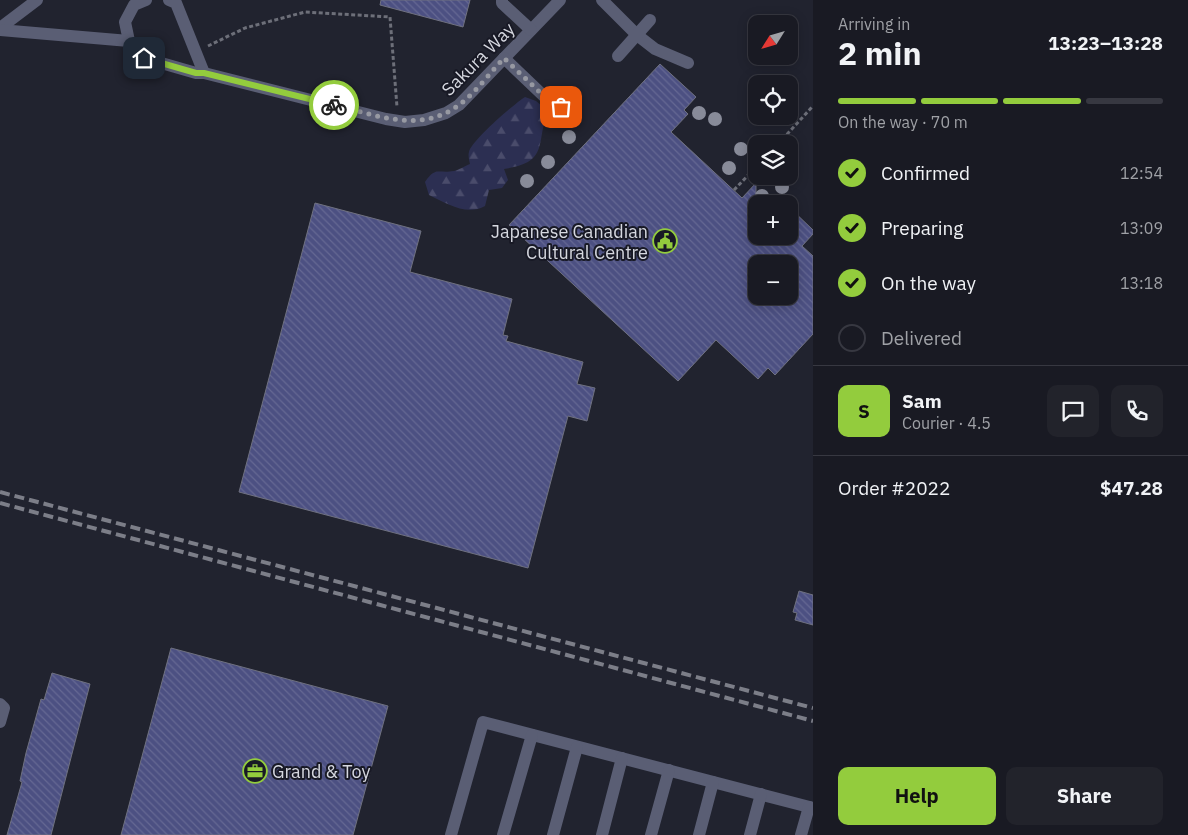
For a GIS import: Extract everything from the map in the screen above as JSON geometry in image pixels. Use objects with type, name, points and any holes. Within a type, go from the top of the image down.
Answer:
[{"type":"street","points":[[0,29],[37,0]]},
{"type":"street","points":[[0,29],[129,41],[125,22],[134,5],[146,0]]},
{"type":"street","points":[[169,0],[176,3],[204,73]]},
{"type":"street","points":[[502,0],[502,3],[531,30]]},
{"type":"street","name":"Sakura Way","points":[[129,41],[144,58],[196,73],[204,73],[398,121],[421,121],[446,113],[465,100],[560,0]]},
{"type":"street","points":[[602,0],[637,35],[655,49],[688,63]]},
{"type":"street","points":[[618,56],[650,20]]},
{"type":"street","points":[[504,58],[550,102],[561,107],[572,105]]},
{"type":"street","points":[[0,704],[4,708],[0,722]]},
{"type":"street","points":[[451,835],[483,722],[811,807],[801,835]]},
{"type":"street","points":[[503,835],[532,735]]},
{"type":"street","points":[[553,835],[577,747]]},
{"type":"street","points":[[602,835],[622,758]]},
{"type":"street","points":[[651,835],[669,770]]},
{"type":"street","points":[[699,835],[712,782]]},
{"type":"street","points":[[750,835],[761,794]]},
{"type":"path","points":[[196,52],[245,28],[305,12],[390,17],[398,121]]},
{"type":"path","points":[[786,135],[813,106]]},
{"type":"path","points":[[734,190],[748,175]]},
{"type":"green space","points":[[525,97],[536,101],[548,111],[535,156],[519,166],[504,169],[508,180],[502,188],[489,190],[485,206],[478,209],[457,208],[429,195],[425,182],[429,177],[435,172],[454,171],[470,164],[469,152],[477,140]]},
{"type":"building","points":[[381,0],[470,0],[463,27],[380,5]]},
{"type":"building","points":[[660,64],[696,97],[684,110],[688,114],[671,132],[742,198],[756,185],[756,195],[748,195],[748,245],[798,245],[798,216],[813,230],[813,234],[802,246],[813,256],[813,334],[775,375],[768,368],[758,379],[716,340],[678,381],[509,225]]},
{"type":"building","points":[[315,203],[421,231],[410,272],[512,299],[503,335],[508,336],[506,341],[583,362],[577,384],[595,388],[587,421],[568,416],[528,568],[239,492]]},
{"type":"building","points":[[799,591],[813,595],[813,625],[795,620],[797,613],[793,612]]},
{"type":"building","name":"Grand & Toy","points":[[171,648],[388,706],[353,835],[121,835]]},
{"type":"building","points":[[52,673],[90,684],[51,835],[7,835],[22,782],[20,781],[26,753],[41,699],[44,700]]},
{"type":"railway","points":[[0,492],[813,708]]},
{"type":"railway","points":[[0,503],[813,721]]},
{"type":"way so far","points":[[334,105],[394,120],[413,122],[428,120],[446,113],[459,105],[504,58],[550,102],[561,107]]},
{"type":"place","name":"Japanese Canadian Cultural Centre","points":[[665,241]]},
{"type":"place","name":"Grand & Toy","points":[[255,771]]},
{"type":"route","points":[[144,58],[196,73],[204,73],[334,105]]}]
